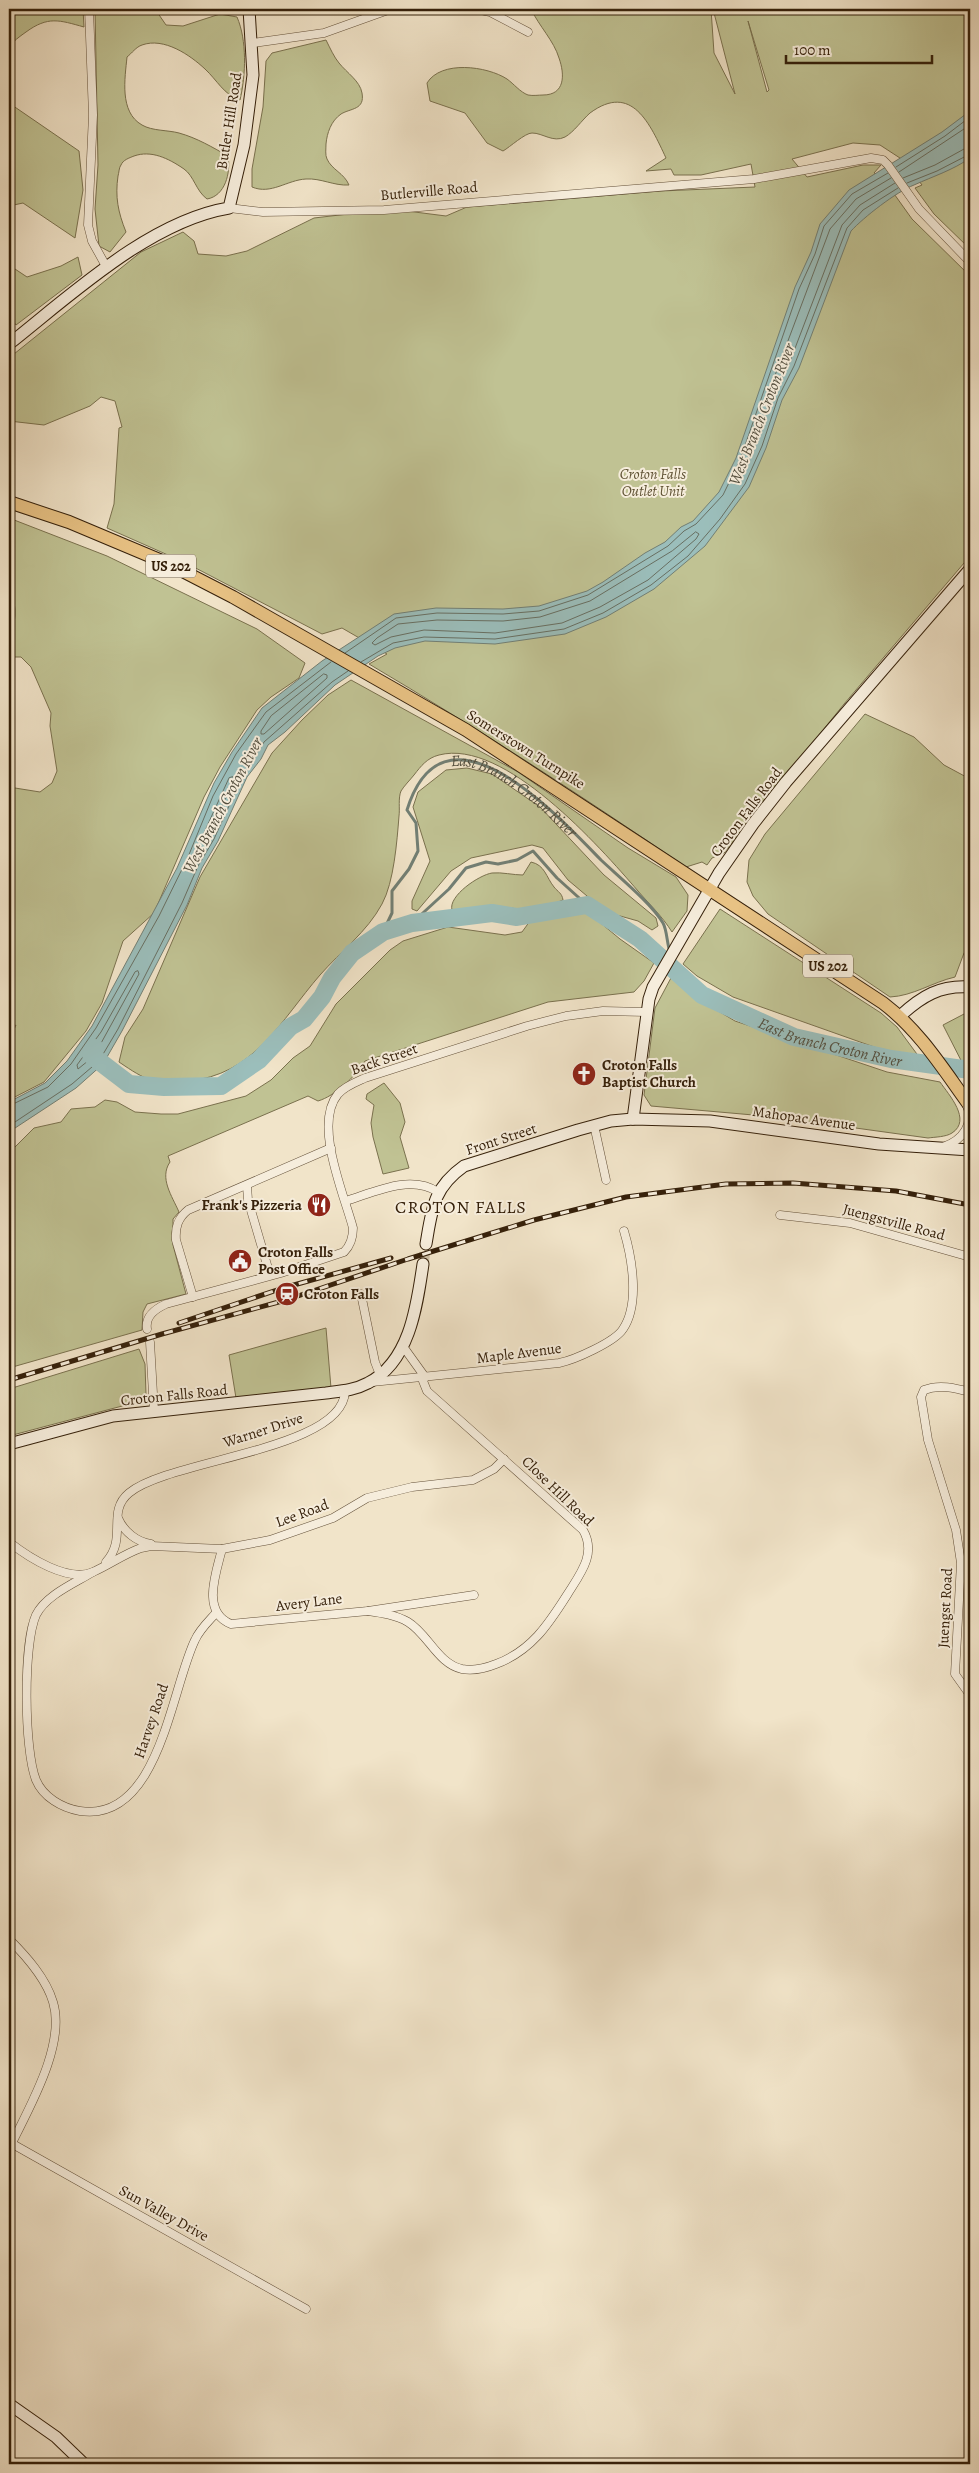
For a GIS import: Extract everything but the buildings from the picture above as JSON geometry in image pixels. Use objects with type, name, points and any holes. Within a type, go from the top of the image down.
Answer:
[{"type":"main road","name":"Butler Hill Road","points":[[229,208],[250,111],[254,75],[249,9]]},
{"type":"main road","name":"Butlerville Road","points":[[9,344],[107,268],[164,231],[192,218],[229,208]]},
{"type":"main road","name":"Somerstown Turnpike","points":[[9,502],[87,529],[169,564],[325,649],[494,746],[866,990],[900,1016],[935,1056],[965,1099]]},
{"type":"main road","name":"Croton Falls Road","points":[[633,1119],[646,1012],[653,987],[711,889],[741,840],[786,782],[970,568]]},
{"type":"main road","points":[[900,1016],[926,994],[947,988],[970,987]]},
{"type":"main road","name":"Mahopac Avenue","points":[[594,1125],[633,1119],[728,1122],[879,1144],[970,1150]]},
{"type":"main road","name":"Front Street","points":[[438,1192],[445,1182],[464,1166],[594,1125]]},
{"type":"main road","points":[[426,1244],[438,1192]]},
{"type":"main road","points":[[345,1391],[370,1382],[380,1375],[402,1346],[414,1314],[423,1264]]},
{"type":"main road","name":"Croton Falls Road","points":[[9,1444],[86,1422],[154,1411],[345,1391]]},
{"type":"main road","points":[[9,2404],[56,2437],[84,2464]]},
{"type":"street","points":[[89,9],[93,115],[88,225],[92,241],[107,268]]},
{"type":"street","points":[[253,43],[324,33],[391,9]]},
{"type":"street","points":[[476,9],[490,12],[528,32]]},
{"type":"street","name":"Butlerville Road","points":[[229,208],[263,212],[384,210],[754,179],[797,173],[861,158],[877,158],[888,165],[906,192],[932,224],[970,262]]},
{"type":"street","name":"Back Street","points":[[346,1201],[331,1148],[328,1125],[333,1103],[338,1094],[353,1083],[552,1019],[603,1011],[646,1012]]},
{"type":"street","points":[[939,1148],[958,1140],[965,1133],[970,1118],[965,1099]]},
{"type":"street","points":[[594,1125],[606,1180]]},
{"type":"street","points":[[193,1297],[176,1240],[178,1222],[187,1210],[247,1186],[331,1148]]},
{"type":"street","points":[[147,1329],[147,1320],[158,1308],[344,1252],[348,1248],[353,1236],[353,1228],[346,1201],[370,1191],[414,1183],[438,1192]]},
{"type":"street","points":[[247,1186],[248,1200],[270,1275]]},
{"type":"street","name":"Juengstville Road","points":[[780,1215],[850,1223],[970,1257]]},
{"type":"street","name":"Maple Avenue","points":[[370,1382],[559,1363],[575,1358],[616,1337],[623,1329],[631,1303],[632,1272],[624,1231]]},
{"type":"street","points":[[361,1294],[375,1362],[380,1375]]},
{"type":"street","points":[[150,1342],[154,1411]]},
{"type":"street","name":"Close Hill Road","points":[[368,1610],[390,1615],[409,1623],[451,1664],[462,1669],[489,1667],[517,1654],[538,1638],[582,1572],[589,1554],[589,1545],[582,1530],[427,1391],[424,1381],[425,1377],[402,1346]]},
{"type":"street","name":"Juengst Road","points":[[970,1392],[952,1387],[930,1388],[924,1390],[921,1397],[928,1440],[956,1530],[962,1564],[955,1674],[970,1695]]},
{"type":"street","name":"Warner Drive","points":[[117,1514],[122,1500],[147,1483],[278,1444],[314,1429],[335,1414],[342,1406],[345,1391]]},
{"type":"street","name":"Lee Road","points":[[103,1566],[141,1548],[160,1546],[222,1549],[284,1535],[333,1518],[355,1504],[380,1494],[412,1487],[474,1480],[489,1472],[504,1459]]},
{"type":"street","points":[[117,1514],[126,1530],[135,1538],[160,1546]]},
{"type":"street","points":[[103,1566],[115,1548],[118,1538],[117,1514]]},
{"type":"street","points":[[9,1542],[41,1563],[55,1569],[78,1574],[93,1572]]},
{"type":"street","points":[[216,1613],[214,1591],[222,1549]]},
{"type":"street","name":"Harvey Road","points":[[103,1566],[42,1607],[33,1626],[30,1649],[28,1725],[33,1768],[42,1789],[60,1805],[72,1809],[94,1811],[111,1806],[126,1797],[145,1775],[157,1750],[194,1640],[216,1613]]},
{"type":"street","name":"Avery Lane","points":[[216,1613],[223,1620],[240,1624],[368,1610],[474,1595]]},
{"type":"street","points":[[9,1940],[28,1961],[49,1991],[54,2003],[55,2016],[54,2032],[45,2072],[10,2142]]},
{"type":"street","name":"Sun Valley Drive","points":[[10,2142],[306,2309]]},
{"type":"green space","points":[[9,9],[83,9],[84,27],[60,21],[41,23],[14,41],[9,48]]},
{"type":"green space","points":[[95,9],[155,9],[166,25],[183,26],[220,14],[237,17],[243,36],[245,58],[240,100],[229,95],[192,58],[168,45],[150,43],[142,45],[127,57],[125,94],[130,112],[135,119],[146,127],[179,133],[210,146],[228,156],[229,169],[222,189],[213,197],[207,199],[184,169],[166,158],[140,154],[125,160],[119,169],[117,198],[126,232],[110,252],[99,246],[95,209],[98,165]]},
{"type":"green space","name":"Croton Falls Outlet Unit","points":[[531,9],[711,9],[714,53],[735,94],[713,9],[970,9],[970,249],[934,214],[915,188],[922,185],[903,160],[880,145],[853,143],[792,159],[807,177],[863,165],[881,165],[874,173],[882,177],[912,219],[970,276],[970,556],[844,704],[724,853],[712,858],[707,865],[702,862],[686,867],[529,763],[369,664],[387,654],[342,628],[322,634],[186,563],[107,528],[114,504],[119,428],[122,427],[115,401],[101,397],[90,406],[44,425],[9,421],[9,358],[141,252],[183,232],[194,241],[198,254],[226,256],[247,251],[314,218],[391,209],[446,216],[467,207],[661,191],[755,187],[751,164],[701,175],[674,175],[671,169],[646,171],[666,158],[653,132],[638,111],[628,105],[617,102],[605,105],[590,113],[572,132],[561,139],[532,133],[503,151],[487,143],[465,113],[430,101],[427,83],[434,76],[453,68],[465,67],[477,68],[498,74],[528,95],[543,95],[556,92],[562,83],[561,64],[554,46]],"holes":[[[748,21],[769,90],[767,92]]]},
{"type":"green space","points":[[326,40],[337,61],[356,81],[362,93],[359,106],[341,114],[335,120],[330,128],[327,140],[327,159],[349,185],[306,179],[266,189],[252,187],[252,169],[263,107],[266,61],[272,53]]},
{"type":"green space","points":[[9,103],[79,151],[83,190],[75,238],[23,203],[9,206]]},
{"type":"green space","points":[[78,257],[82,275],[16,325],[9,315],[9,265],[27,277],[61,266]]},
{"type":"green space","points":[[9,518],[107,556],[257,629],[305,663],[299,678],[271,697],[257,710],[220,767],[204,797],[154,913],[123,941],[102,1003],[86,1031],[44,1082],[9,1100],[9,1041],[16,1025],[9,1029],[9,791],[15,788],[40,792],[52,783],[57,771],[50,726],[51,713],[31,667],[21,657],[9,657],[15,609],[14,602],[9,598]]},
{"type":"green space","points":[[351,680],[518,772],[628,848],[676,877],[688,895],[687,911],[672,932],[656,911],[600,849],[549,800],[521,779],[492,763],[465,754],[439,755],[431,758],[419,768],[401,791],[392,873],[386,895],[376,914],[369,924],[320,975],[264,1043],[231,1069],[210,1077],[166,1082],[144,1077],[119,1062],[125,1037],[143,1009],[200,877],[272,753],[328,695]]},
{"type":"green space","points":[[865,714],[914,737],[944,765],[970,779],[970,946],[964,953],[955,977],[915,992],[890,997],[768,914],[753,896],[747,882],[749,860],[765,834]]},
{"type":"green space","points":[[467,768],[492,774],[540,807],[604,875],[656,918],[658,926],[652,930],[638,921],[606,912],[568,880],[543,848],[532,845],[471,858],[451,871],[417,911],[412,909],[412,901],[430,861],[413,807],[418,792],[446,770]]},
{"type":"green space","points":[[531,862],[542,869],[561,894],[563,900],[548,906],[529,910],[490,906],[477,910],[452,910],[452,904],[459,893],[473,882],[492,873],[523,875]]},
{"type":"green space","points":[[720,909],[881,1013],[897,1027],[925,1065],[733,997],[697,976],[683,964]]},
{"type":"green space","points":[[586,911],[620,939],[654,963],[644,981],[634,992],[548,1002],[365,1061],[344,1085],[324,1099],[318,1101],[308,1096],[168,1156],[170,1162],[167,1168],[166,1181],[179,1212],[173,1219],[173,1245],[186,1294],[147,1304],[143,1312],[142,1330],[9,1368],[9,1150],[13,1149],[34,1128],[61,1122],[71,1109],[95,1107],[105,1100],[117,1102],[135,1112],[178,1114],[246,1096],[271,1080],[293,1058],[310,1046],[336,1004],[390,950],[403,941],[448,927],[505,935],[522,932],[530,921]]},
{"type":"green space","points":[[672,976],[688,993],[735,1021],[887,1072],[940,1082],[957,1108],[960,1121],[958,1128],[947,1135],[928,1138],[776,1117],[651,1106],[644,1095],[655,1008]]},
{"type":"green space","points":[[964,1014],[970,1015],[970,1078],[943,1025]]},
{"type":"green space","points":[[384,1083],[400,1103],[405,1122],[400,1137],[409,1168],[383,1174],[371,1123],[374,1105],[366,1099],[367,1094]]},
{"type":"green space","points":[[326,1328],[331,1388],[236,1398],[229,1355]]},
{"type":"green space","points":[[139,1349],[145,1364],[146,1395],[126,1405],[9,1436],[9,1389]]},
{"type":"water","name":"West Branch Croton River","points":[[970,111],[970,158],[898,193],[872,212],[851,231],[799,368],[782,400],[766,448],[749,487],[705,546],[654,589],[606,617],[565,634],[495,644],[425,641],[395,648],[378,656],[335,685],[285,732],[268,745],[261,759],[247,777],[218,841],[202,868],[187,905],[103,1064],[76,1088],[9,1132],[9,1102],[45,1083],[67,1061],[92,1026],[177,868],[214,783],[232,752],[262,708],[322,661],[394,614],[436,608],[503,609],[539,606],[587,591],[665,542],[681,527],[693,521],[719,492],[736,458],[795,287],[811,252],[820,224],[849,190],[942,132]]},
{"type":"waterway","name":"East Branch Croton River","points":[[383,932],[392,913],[392,891],[409,869],[418,851],[416,823],[407,810],[424,776],[447,761],[473,762],[501,774],[530,793],[557,816],[634,890],[651,907],[663,923],[670,952]]},
{"type":"waterway","name":"East Branch Croton River","points":[[412,923],[449,889],[466,868],[486,862],[498,864],[517,860],[533,851],[557,878],[587,905]]},
{"type":"waterway","name":"East Branch Croton River","points":[[95,1048],[91,1055],[129,1084],[164,1087],[221,1086],[259,1060],[290,1027],[304,1019],[322,997],[332,978],[352,953],[383,932],[412,923],[492,913],[517,917],[587,905],[640,939],[702,995],[794,1037],[891,1059],[970,1070]]},
{"type":"waterway","name":"East Branch Croton River","points":[[672,961],[675,972]]},
{"type":"tunnel","points":[[423,1264],[426,1244]]},
{"type":"railway","points":[[9,1380],[162,1334],[286,1300],[408,1259],[534,1220],[626,1197],[726,1184],[793,1183],[896,1191],[970,1205]]},
{"type":"railway","points":[[179,1323],[283,1288],[391,1258]]},
{"type":"place","name":"Croton Falls Baptist Church","points":[[584,1074]]},
{"type":"place","name":"Frank's Pizzeria","points":[[319,1205]]},
{"type":"place","name":"Croton Falls Post Office","points":[[240,1261]]},
{"type":"place","name":"Croton Falls","points":[[287,1294]]},
{"type":"district","name":"CROTON FALLS","points":[[461,1207]]}]
